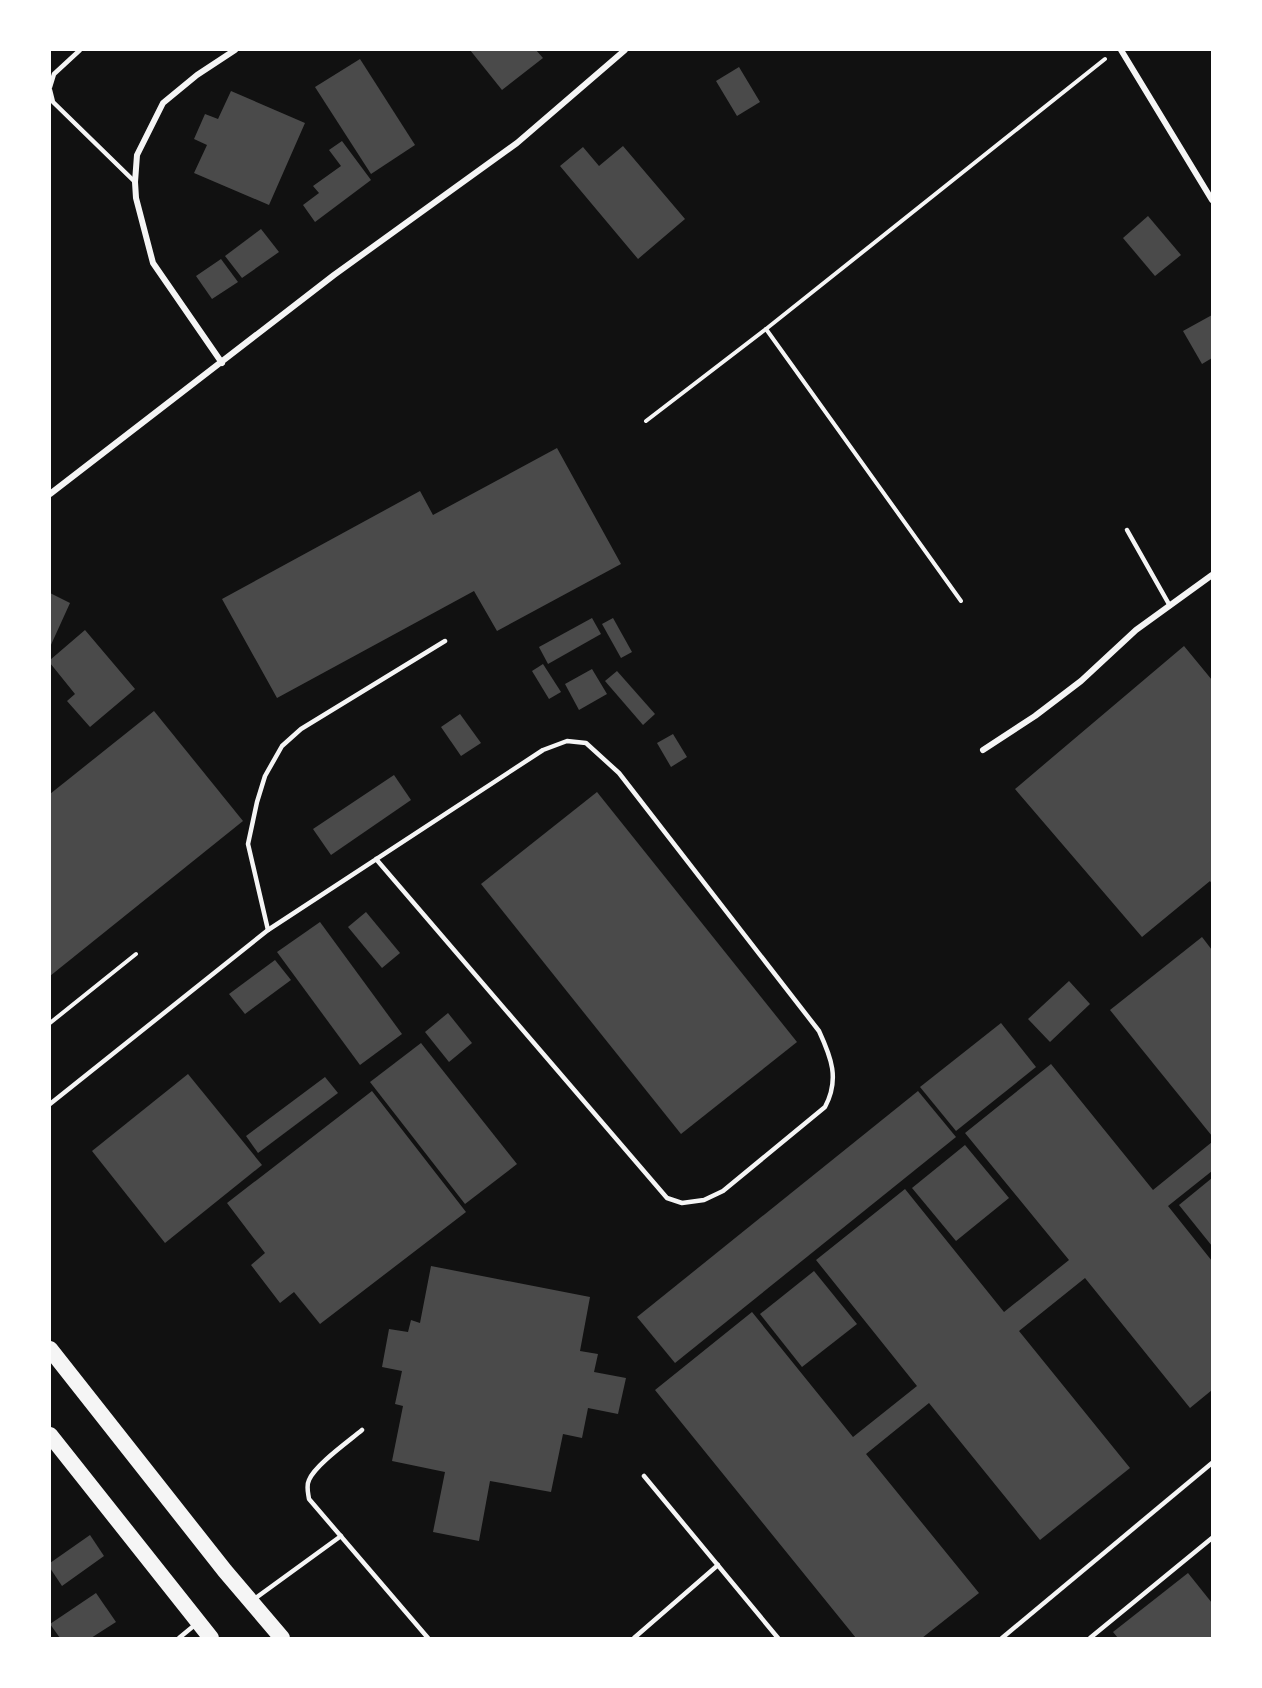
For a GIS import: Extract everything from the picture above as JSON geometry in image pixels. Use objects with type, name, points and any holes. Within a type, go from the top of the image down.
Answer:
[{"type":"highway","points":[[50,1349],[282,1638]]},
{"type":"highway","points":[[50,1435],[211,1638]]},
{"type":"street","points":[[222,363],[153,263],[136,198],[135,182],[137,155],[163,103],[197,75],[235,50]]},
{"type":"street","points":[[50,494],[334,275],[517,143],[625,50]]},
{"type":"street","points":[[1121,50],[1212,200]]},
{"type":"street","points":[[982,750],[1035,716],[1081,681],[1136,630],[1212,574]]},
{"type":"lane","points":[[80,50],[54,74],[50,88],[53,102],[135,182]]},
{"type":"lane","points":[[1128,530],[1170,606]]},
{"type":"lane","points":[[268,930],[248,844],[256,802],[265,776],[282,746],[301,729],[445,641]]},
{"type":"lane","points":[[50,1104],[268,930],[376,859],[543,750],[567,741],[586,743],[619,773],[819,1031],[829,1052],[833,1070],[831,1095],[825,1107],[723,1191],[704,1200],[682,1203],[667,1198],[376,859]]},
{"type":"lane","points":[[362,1430],[315,1470],[308,1481],[309,1499],[428,1638]]},
{"type":"lane","points":[[1002,1638],[1212,1463]]},
{"type":"lane","points":[[644,1476],[778,1638]]},
{"type":"lane","points":[[251,1602],[341,1536]]},
{"type":"lane","points":[[1090,1638],[1212,1538]]},
{"type":"lane","points":[[634,1638],[718,1565]]},
{"type":"lane","points":[[179,1638],[198,1623]]},
{"type":"path","points":[[646,421],[766,329],[1108,57]]},
{"type":"path","points":[[766,329],[961,602]]},
{"type":"path","points":[[50,1023],[136,954]]},
{"type":"building","points":[[470,50],[536,50],[543,58],[502,90]]},
{"type":"building","points":[[360,59],[415,145],[371,174],[315,87]]},
{"type":"building","points":[[739,67],[760,102],[737,116],[716,81]]},
{"type":"building","points":[[231,91],[305,123],[269,205],[194,173],[207,145],[194,139],[205,114],[218,119]]},
{"type":"building","points":[[342,141],[371,180],[315,222],[303,205],[319,193],[313,186],[341,166],[329,150]]},
{"type":"building","points":[[623,146],[685,219],[638,259],[560,166],[583,147],[599,166]]},
{"type":"building","points":[[1148,216],[1181,255],[1155,276],[1123,238]]},
{"type":"building","points":[[261,229],[279,252],[242,278],[225,256]]},
{"type":"building","points":[[221,259],[238,282],[212,299],[196,276]]},
{"type":"building","points":[[1212,315],[1212,358],[1202,364],[1183,331]]},
{"type":"building","points":[[557,448],[621,564],[497,631],[474,591],[277,698],[222,599],[420,491],[433,515]]},
{"type":"building","points":[[50,593],[70,603],[50,647]]},
{"type":"building","points":[[592,618],[601,634],[548,664],[539,647]]},
{"type":"building","points":[[613,618],[632,652],[621,658],[602,624]]},
{"type":"building","points":[[85,630],[135,689],[90,727],[67,701],[75,694],[50,663],[50,660]]},
{"type":"building","points":[[1184,646],[1212,680],[1212,884],[1210,881],[1142,937],[1015,789]]},
{"type":"building","points":[[543,664],[561,692],[549,699],[532,671]]},
{"type":"building","points":[[592,669],[607,694],[579,710],[565,684]]},
{"type":"building","points":[[617,671],[655,714],[643,725],[605,681]]},
{"type":"building","points":[[154,711],[243,821],[50,976],[50,794]]},
{"type":"building","points":[[460,714],[481,743],[461,756],[441,727]]},
{"type":"building","points":[[673,734],[687,757],[671,767],[657,743]]},
{"type":"building","points":[[394,775],[411,800],[331,855],[313,829]]},
{"type":"building","points":[[597,792],[797,1042],[681,1134],[481,884]]},
{"type":"building","points":[[366,912],[400,953],[382,968],[348,927]]},
{"type":"building","points":[[320,922],[402,1034],[360,1065],[277,952]]},
{"type":"building","points":[[1202,937],[1212,950],[1212,1136],[1110,1010]]},
{"type":"building","points":[[275,960],[291,980],[245,1014],[229,994]]},
{"type":"building","points":[[1069,981],[1090,1004],[1050,1042],[1028,1019]]},
{"type":"building","points":[[448,1013],[472,1043],[449,1062],[425,1032]]},
{"type":"building","points":[[1001,1023],[1036,1067],[956,1131],[920,1087]]},
{"type":"building","points":[[421,1043],[517,1164],[465,1204],[370,1082]]},
{"type":"building","points":[[1051,1064],[1153,1190],[1212,1142],[1212,1171],[1168,1206],[1212,1261],[1212,1390],[1190,1408],[1085,1278],[1019,1331],[1130,1468],[1040,1540],[929,1403],[866,1454],[979,1593],[922,1638],[856,1638],[655,1390],[752,1312],[853,1437],[917,1386],[816,1260],[905,1189],[1004,1312],[1069,1260],[965,1133]]},
{"type":"building","points":[[188,1074],[262,1165],[165,1243],[92,1151]]},
{"type":"building","points":[[325,1077],[338,1093],[258,1153],[246,1136]]},
{"type":"building","points":[[372,1091],[466,1212],[320,1324],[294,1292],[280,1303],[251,1265],[265,1253],[227,1203]]},
{"type":"building","points":[[918,1091],[956,1137],[675,1363],[637,1317]]},
{"type":"building","points":[[965,1145],[1009,1198],[956,1241],[912,1188]]},
{"type":"building","points":[[1212,1178],[1212,1246],[1179,1205]]},
{"type":"building","points":[[431,1266],[590,1297],[580,1351],[598,1354],[594,1372],[626,1378],[618,1414],[588,1408],[582,1438],[563,1434],[551,1492],[490,1481],[479,1541],[433,1532],[445,1472],[392,1461],[403,1406],[395,1404],[402,1371],[382,1367],[389,1329],[408,1332],[411,1320],[420,1323]]},
{"type":"building","points":[[814,1271],[857,1324],[802,1367],[760,1314]]},
{"type":"building","points":[[90,1535],[104,1556],[62,1586],[50,1568],[50,1563]]},
{"type":"building","points":[[1188,1573],[1212,1603],[1212,1638],[1118,1638],[1113,1632]]},
{"type":"building","points":[[96,1593],[116,1622],[91,1638],[60,1638],[50,1624]]}]
